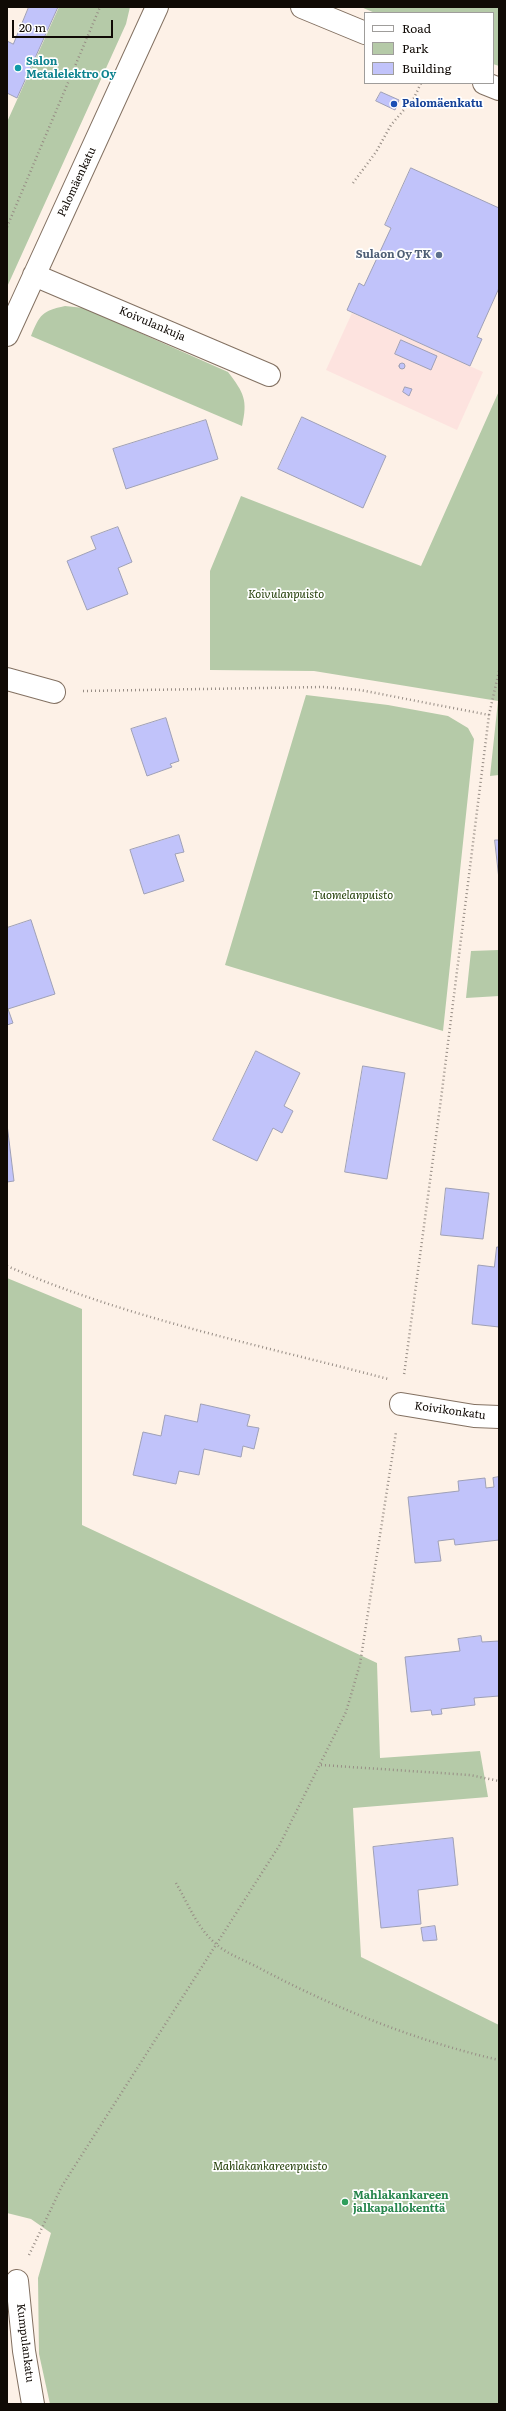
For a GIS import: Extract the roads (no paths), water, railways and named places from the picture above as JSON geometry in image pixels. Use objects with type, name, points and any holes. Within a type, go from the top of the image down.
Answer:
[{"type":"street","name":"Palomäenkatu","points":[[7,335],[157,7]]},
{"type":"street","points":[[302,7],[364,33]]},
{"type":"street","points":[[486,84],[499,90]]},
{"type":"street","name":"Koivulankuja","points":[[34,274],[270,375]]},
{"type":"street","points":[[7,679],[54,692]]},
{"type":"street","name":"Koivikonkatu","points":[[401,1404],[474,1416],[499,1417]]},
{"type":"street","name":"Kumpulankatu","points":[[17,2281],[24,2350],[33,2404]]},
{"type":"place","name":"Salon Metalelektro Oy","points":[[18,68]]},
{"type":"place","name":"Palomäenkatu","points":[[394,104]]},
{"type":"place","name":"Sulaon Oy TK","points":[[439,255]]},
{"type":"place","name":"Mahlakankareen jalkapallokenttä","points":[[345,2202]]},
{"type":"park label","name":"Koivulanpuisto","points":[[286,595]]},
{"type":"park label","name":"Tuomelanpuisto","points":[[353,896]]},
{"type":"park label","name":"Mahlakankareenpuisto","points":[[270,2167]]}]
